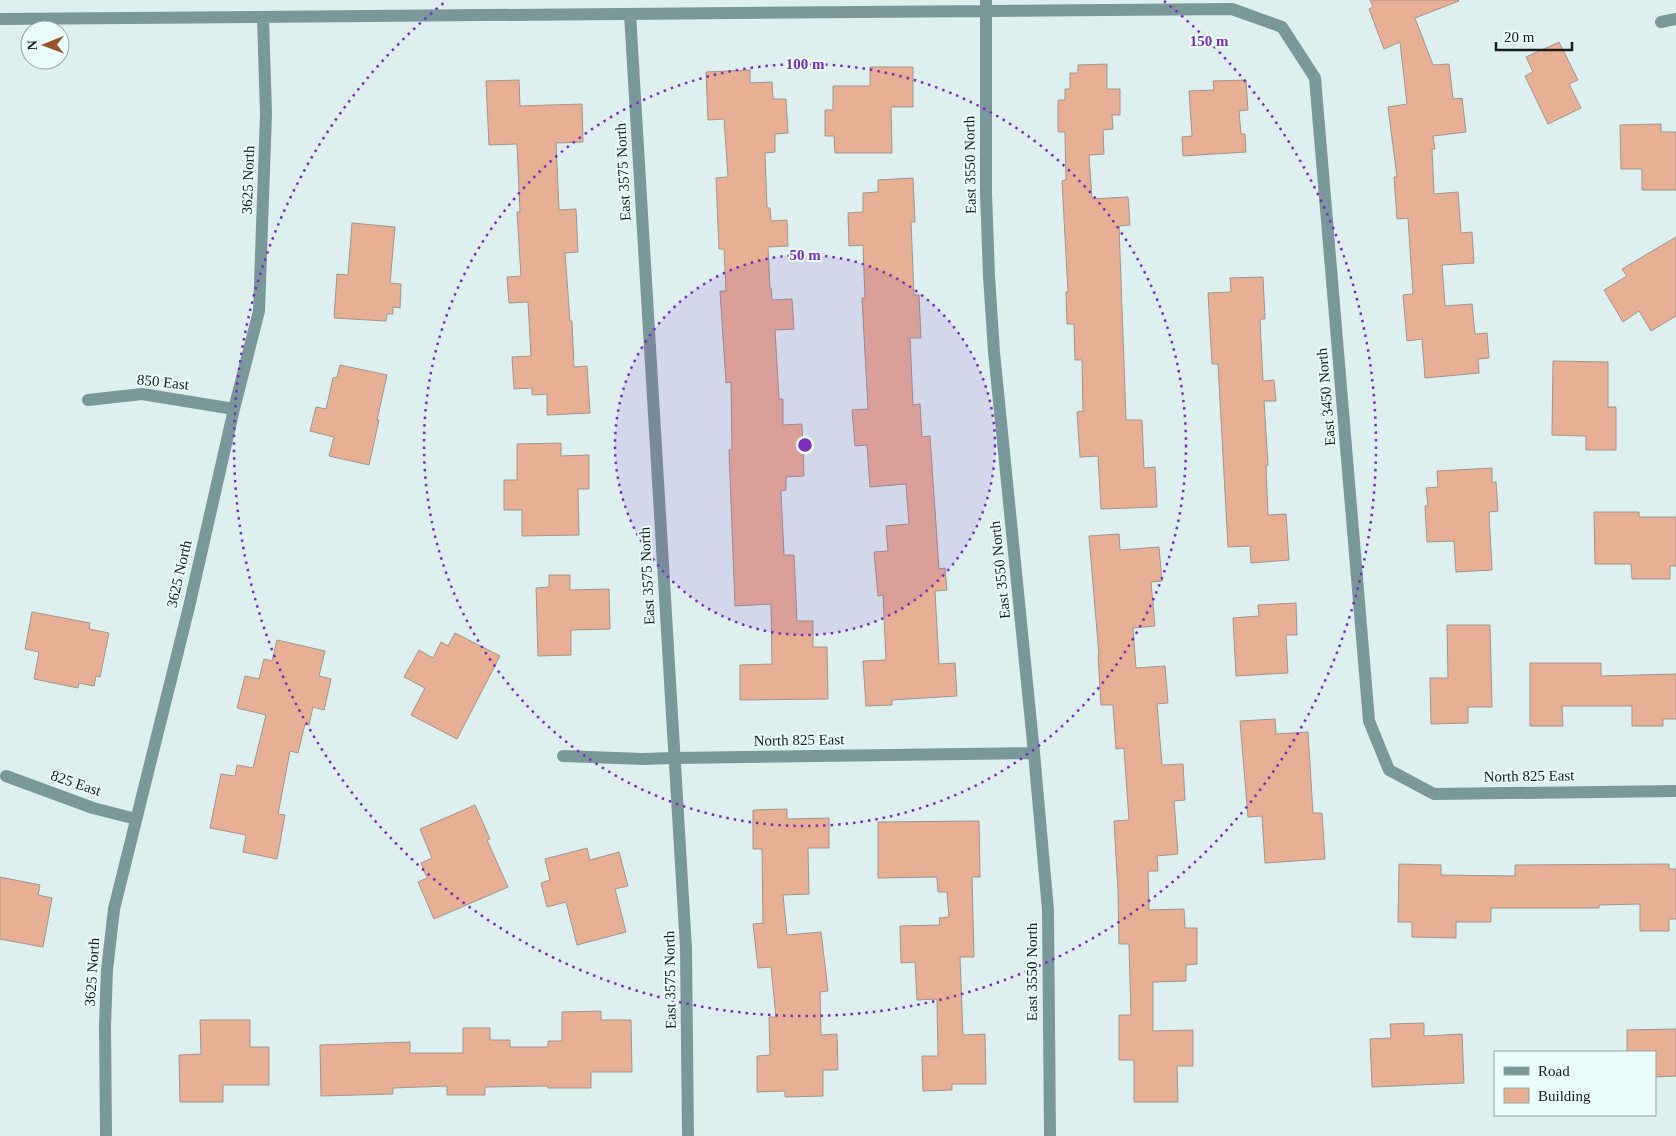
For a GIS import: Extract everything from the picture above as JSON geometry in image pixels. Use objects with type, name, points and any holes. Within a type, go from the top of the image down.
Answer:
[{"type":"street","points":[[0,19],[630,14],[986,6]]},
{"type":"street","name":"East 3450 North","points":[[986,6],[1232,9],[1282,27],[1315,78],[1369,721],[1389,770]]},
{"type":"street","name":"East 3550 North","points":[[986,6],[986,193],[989,276],[994,352],[1048,910],[1050,1136]]},
{"type":"street","name":"East 3575 North","points":[[630,14],[686,948],[688,1136]]},
{"type":"street","name":"3625 North","points":[[106,1136],[105,1025],[107,970],[114,910],[189,607],[234,409],[259,311],[266,114],[263,18]]},
{"type":"street","points":[[1661,22],[1676,19]]},
{"type":"street","name":"850 East","points":[[88,400],[142,394],[234,409]]},
{"type":"street","name":"North 825 East","points":[[564,756],[642,759],[1034,752]]},
{"type":"street","name":"North 825 East","points":[[1389,770],[1434,794],[1676,791]]},
{"type":"street","name":"825 East","points":[[6,776],[93,808],[136,818]]},
{"type":"building","points":[[1370,0],[1459,1],[1415,18],[1433,65],[1449,64],[1453,99],[1462,98],[1466,132],[1433,136],[1435,149],[1432,149],[1434,194],[1458,192],[1461,233],[1472,232],[1474,263],[1442,265],[1445,306],[1472,304],[1475,334],[1487,333],[1489,358],[1478,359],[1479,373],[1425,378],[1422,339],[1407,341],[1403,295],[1413,294],[1408,218],[1397,219],[1394,177],[1397,177],[1388,107],[1407,104],[1400,42],[1384,49],[1369,9],[1373,7]]},
{"type":"building","points":[[1559,42],[1578,80],[1569,84],[1581,108],[1548,124],[1525,76],[1533,72],[1526,57]]},
{"type":"building","points":[[1107,64],[1107,89],[1120,89],[1120,115],[1112,115],[1113,129],[1103,130],[1104,154],[1089,155],[1092,199],[1128,197],[1130,225],[1119,226],[1126,420],[1142,420],[1144,468],[1155,467],[1157,507],[1101,509],[1098,456],[1080,457],[1077,412],[1083,411],[1082,360],[1075,360],[1074,324],[1067,324],[1066,292],[1068,292],[1062,181],[1066,180],[1065,132],[1058,132],[1058,100],[1065,100],[1065,89],[1070,89],[1070,73],[1078,73],[1078,65]]},
{"type":"building","points":[[870,67],[913,67],[913,107],[891,107],[892,153],[835,153],[834,136],[825,136],[825,110],[833,110],[833,86],[870,86]]},
{"type":"building","points":[[750,70],[750,83],[772,82],[773,99],[786,99],[788,133],[775,134],[775,152],[765,153],[767,208],[770,208],[771,221],[787,220],[788,246],[768,247],[770,288],[772,300],[792,299],[794,329],[775,330],[779,399],[783,399],[783,425],[802,424],[804,476],[786,477],[786,490],[781,491],[784,555],[794,555],[797,621],[813,621],[813,647],[827,647],[828,699],[740,700],[740,665],[772,664],[771,604],[735,606],[729,450],[732,450],[731,382],[726,383],[720,291],[726,291],[724,249],[719,249],[716,178],[728,177],[724,119],[708,120],[706,72]]},
{"type":"building","points":[[519,80],[520,106],[582,104],[583,142],[556,143],[559,210],[576,209],[578,252],[565,253],[570,321],[572,321],[574,367],[587,366],[590,413],[547,415],[547,394],[532,395],[532,388],[514,389],[512,357],[531,356],[528,302],[509,303],[507,277],[521,276],[517,212],[520,212],[517,144],[489,145],[486,81]]},
{"type":"building","points":[[1246,80],[1248,110],[1239,111],[1241,134],[1245,134],[1246,152],[1183,156],[1182,137],[1192,136],[1189,91],[1214,90],[1213,81]]},
{"type":"building","points":[[1661,124],[1661,132],[1676,132],[1676,190],[1642,190],[1642,169],[1621,169],[1620,125]]},
{"type":"building","points":[[913,178],[915,222],[911,222],[914,295],[919,295],[921,338],[910,338],[913,405],[920,404],[922,437],[930,436],[939,569],[945,568],[947,590],[935,591],[939,664],[955,663],[957,696],[892,700],[892,705],[866,706],[863,661],[886,660],[883,595],[878,596],[874,552],[888,551],[886,526],[909,524],[906,484],[870,487],[867,445],[855,446],[852,410],[868,409],[862,298],[865,298],[863,245],[849,246],[848,213],[863,212],[863,193],[878,192],[878,180]]},
{"type":"building","points":[[352,223],[395,227],[390,283],[401,284],[400,308],[393,307],[393,314],[387,314],[386,321],[334,318],[337,274],[348,275]]},
{"type":"building","points":[[1676,237],[1676,316],[1651,331],[1639,311],[1623,322],[1604,290],[1627,276],[1622,269]]},
{"type":"building","points":[[1263,277],[1265,319],[1260,319],[1263,381],[1274,380],[1276,401],[1264,401],[1268,465],[1266,466],[1268,515],[1286,514],[1289,560],[1251,563],[1250,546],[1228,547],[1218,364],[1212,364],[1208,293],[1231,292],[1230,278]]},
{"type":"building","points":[[1553,361],[1608,362],[1608,407],[1616,407],[1616,450],[1586,450],[1586,436],[1552,435]]},
{"type":"building","points":[[340,365],[387,375],[369,465],[329,456],[334,437],[310,431],[316,407],[326,409],[333,378],[337,377]]},
{"type":"building","points":[[561,443],[561,456],[589,455],[589,489],[578,489],[579,535],[522,536],[522,510],[504,510],[504,480],[517,480],[517,444]]},
{"type":"building","points":[[1492,468],[1492,483],[1496,482],[1498,511],[1489,512],[1492,570],[1456,572],[1454,541],[1427,542],[1425,506],[1428,506],[1426,488],[1438,487],[1437,471]]},
{"type":"building","points":[[1594,512],[1639,512],[1639,517],[1676,517],[1676,566],[1670,566],[1670,579],[1632,579],[1631,564],[1595,564]]},
{"type":"building","points":[[1119,534],[1120,550],[1159,547],[1162,581],[1151,582],[1155,626],[1133,628],[1136,668],[1165,666],[1168,703],[1157,704],[1162,765],[1183,764],[1185,800],[1174,801],[1178,854],[1157,856],[1158,871],[1148,871],[1149,910],[1184,909],[1185,928],[1197,928],[1197,964],[1186,965],[1186,981],[1153,982],[1153,1031],[1193,1030],[1193,1066],[1177,1066],[1178,1102],[1134,1102],[1134,1060],[1119,1060],[1119,1015],[1131,1015],[1129,944],[1119,944],[1114,821],[1129,820],[1124,748],[1116,749],[1113,705],[1101,705],[1099,655],[1089,536]]},
{"type":"building","points":[[549,575],[570,575],[570,590],[609,589],[610,629],[571,630],[571,655],[538,656],[536,588],[549,587]]},
{"type":"building","points":[[1296,603],[1297,635],[1286,635],[1288,673],[1236,676],[1233,618],[1259,616],[1258,605]]},
{"type":"building","points":[[32,612],[90,623],[89,629],[109,633],[100,677],[96,676],[94,686],[79,683],[78,688],[34,679],[39,652],[25,649]]},
{"type":"building","points":[[1447,625],[1490,625],[1492,707],[1468,707],[1468,723],[1431,724],[1430,678],[1448,678]]},
{"type":"building","points":[[455,633],[500,656],[457,739],[411,715],[425,688],[404,677],[419,650],[433,658],[441,642],[448,646]]},
{"type":"building","points":[[277,640],[325,651],[319,676],[331,679],[324,710],[313,707],[309,725],[305,724],[298,753],[290,751],[278,814],[285,815],[277,859],[243,852],[246,835],[210,828],[221,774],[235,776],[237,765],[253,768],[266,715],[237,708],[245,676],[259,679],[264,659],[272,661]]},
{"type":"building","points":[[1530,663],[1601,663],[1601,676],[1676,674],[1676,719],[1663,719],[1663,726],[1632,726],[1632,706],[1562,706],[1563,726],[1530,726]]},
{"type":"building","points":[[1275,719],[1276,734],[1308,732],[1313,813],[1322,813],[1325,859],[1265,863],[1262,816],[1248,817],[1240,721]]},
{"type":"building","points":[[475,805],[490,839],[487,840],[508,887],[434,919],[418,882],[427,878],[421,863],[432,858],[420,829]]},
{"type":"building","points":[[787,809],[787,819],[829,818],[829,848],[808,848],[809,894],[783,895],[787,935],[821,932],[828,991],[820,992],[821,1035],[837,1034],[838,1070],[823,1070],[823,1096],[785,1097],[785,1091],[757,1092],[757,1056],[770,1055],[769,1017],[776,1017],[771,967],[758,968],[753,924],[763,923],[762,849],[753,849],[753,810]]},
{"type":"building","points":[[979,821],[980,877],[972,877],[974,957],[960,957],[963,1035],[985,1034],[986,1084],[952,1084],[952,1090],[923,1091],[922,1056],[938,1056],[937,999],[917,1000],[915,962],[901,963],[900,926],[940,925],[939,918],[949,917],[947,892],[938,892],[937,877],[878,878],[878,822]]},
{"type":"building","points":[[587,848],[590,860],[619,852],[628,886],[615,889],[626,932],[577,945],[566,902],[547,907],[541,883],[550,880],[545,859]]},
{"type":"building","points":[[1399,864],[1441,865],[1441,875],[1515,876],[1515,865],[1669,864],[1669,869],[1676,869],[1676,919],[1669,919],[1669,931],[1640,931],[1640,904],[1599,905],[1599,908],[1491,908],[1491,922],[1456,922],[1456,938],[1412,937],[1412,922],[1398,922]]},
{"type":"building","points":[[0,877],[40,885],[38,895],[52,898],[43,947],[0,939]]},
{"type":"building","points":[[601,1011],[601,1020],[631,1020],[632,1072],[591,1072],[591,1088],[548,1088],[548,1086],[485,1087],[485,1095],[447,1095],[447,1086],[393,1088],[393,1094],[321,1096],[320,1045],[410,1042],[410,1053],[463,1053],[463,1028],[490,1028],[490,1040],[510,1040],[510,1047],[548,1047],[548,1041],[562,1041],[562,1012]]},
{"type":"building","points":[[200,1020],[250,1020],[250,1047],[269,1047],[269,1085],[223,1085],[223,1102],[180,1102],[179,1055],[201,1054]]},
{"type":"building","points":[[1424,1023],[1424,1036],[1462,1034],[1464,1083],[1372,1087],[1370,1039],[1391,1038],[1390,1024]]},
{"type":"building","points":[[1676,1029],[1676,1076],[1656,1077],[1656,1051],[1627,1051],[1627,1030]]}]
